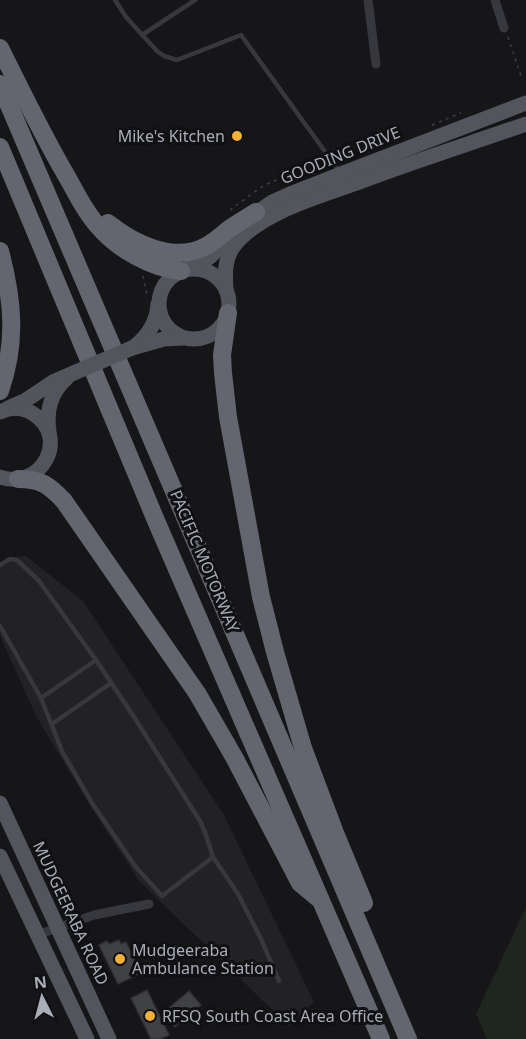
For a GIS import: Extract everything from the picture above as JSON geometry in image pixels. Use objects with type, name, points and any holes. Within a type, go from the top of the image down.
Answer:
[{"type":"highway","points":[[0,48],[52,151],[87,213],[111,238],[130,252],[164,268],[183,270]]},
{"type":"highway","name":"PACIFIC MOTORWAY","points":[[0,84],[408,1039]]},
{"type":"highway","name":"PACIFIC MOTORWAY","points":[[0,147],[157,523],[381,1039]]},
{"type":"highway","points":[[67,177],[88,205],[113,227],[152,248],[165,252],[183,253],[201,249],[256,212]]},
{"type":"highway","points":[[0,251],[12,314],[8,362],[0,391]]},
{"type":"highway","points":[[228,313],[222,355],[228,417],[261,597],[303,748],[371,922],[371,953]]},
{"type":"highway","points":[[8,479],[33,480],[42,483],[64,501],[197,693],[234,757],[300,883],[322,901]]},
{"type":"main road","name":"GOODING DRIVE","points":[[183,270],[200,264],[211,256],[256,212],[290,194],[526,103]]},
{"type":"main road","name":"GOODING DRIVE","points":[[226,290],[226,264],[232,249],[247,234],[274,216],[384,172],[526,124]]},
{"type":"main road","points":[[1,411],[26,400],[53,382],[133,348],[168,339],[202,338],[214,333],[228,313],[229,302],[220,280],[210,272],[199,268],[183,270],[173,275],[153,300]]},
{"type":"main road","points":[[153,300],[168,328],[177,335],[189,339]]},
{"type":"main road","points":[[133,348],[145,337],[157,316],[153,300]]},
{"type":"main road","points":[[8,479],[33,474],[43,465],[50,446],[48,415],[50,403],[58,387],[74,373]]},
{"type":"main road","points":[[1,411],[20,409],[33,414],[44,424],[50,438]]},
{"type":"main road","name":"MUDGEERABA ROAD","points":[[0,803],[109,1039]]},
{"type":"main road","points":[[0,856],[87,1039]]},
{"type":"street","points":[[368,0],[376,64]]},
{"type":"street","points":[[495,0],[504,27]]},
{"type":"street","points":[[37,935],[94,915],[149,904]]},
{"type":"lane","points":[[115,0],[126,17],[157,51],[177,60],[241,35],[341,174]]},
{"type":"lane","points":[[142,35],[195,0]]},
{"type":"lane","points":[[0,565],[10,559],[16,560],[39,581],[96,660],[200,821],[213,857],[238,894],[279,981]]},
{"type":"lane","points":[[0,626],[41,698],[62,750],[92,803],[135,866],[162,896],[213,857]]},
{"type":"lane","points":[[41,698],[96,660]]},
{"type":"lane","points":[[52,724],[111,683]]},
{"type":"path","points":[[504,27],[521,76]]},
{"type":"path","points":[[430,125],[461,114]]},
{"type":"path","points":[[332,150],[360,154]]},
{"type":"path","points":[[143,274],[153,300]]},
{"type":"shaded area","points":[[26,556],[83,601],[224,815],[314,1002],[289,1026],[139,881],[36,716],[0,636],[0,562]]},
{"type":"shaded area","points":[[526,907],[526,1039],[487,1039],[476,1014]]},
{"type":"building","name":"Mudgeeraba Ambulance Station","points":[[119,940],[121,944],[126,942],[141,973],[118,984],[99,945],[107,941],[109,944]]},
{"type":"building","name":"RFSQ South Coast Area Office","points":[[147,990],[169,1035],[160,1039],[151,1039],[131,998]]},
{"type":"building","points":[[189,991],[201,1005],[175,1027],[163,1013]]},
{"type":"place","name":"Mike's Kitchen","points":[[237,136]]},
{"type":"place","name":"Mudgeeraba Ambulance Station","points":[[120,959]]},
{"type":"place","name":"RFSQ South Coast Area Office","points":[[150,1016]]}]
